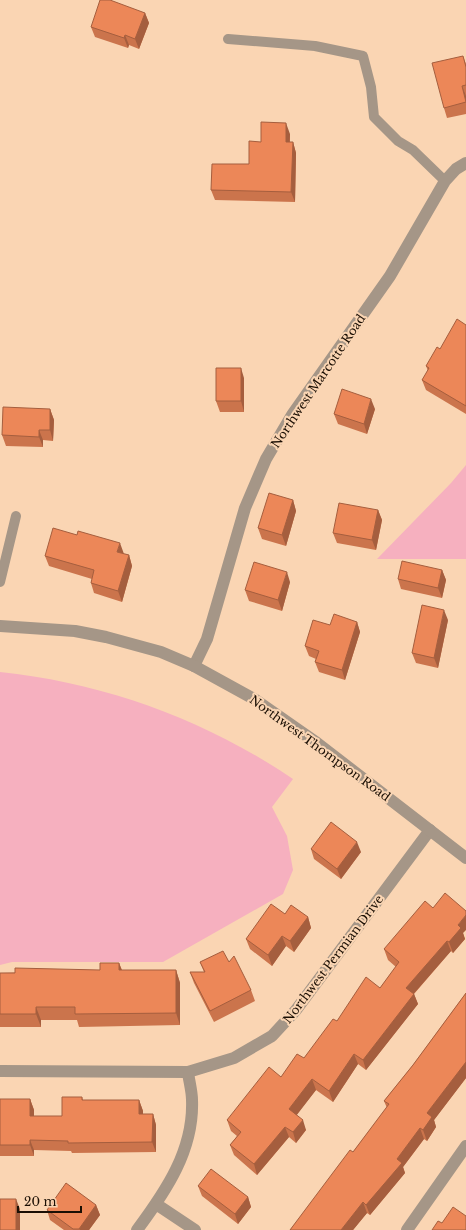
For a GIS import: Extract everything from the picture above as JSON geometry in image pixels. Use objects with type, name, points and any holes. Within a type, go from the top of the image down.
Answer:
[{"type":"street","name":"Northwest Marcotte Road","points":[[194,666],[207,639],[245,508],[266,459],[292,415],[390,276],[445,181],[456,169],[466,163]]},
{"type":"street","name":"Northwest Thompson Road","points":[[0,626],[75,631],[106,637],[161,652],[194,666],[260,703],[317,743],[466,858]]},
{"type":"street","name":"Northwest Permian Drive","points":[[0,1071],[188,1072],[234,1058],[272,1036],[296,1010],[430,830]]},
{"type":"street","points":[[137,1230],[156,1204],[174,1175],[188,1137],[192,1099],[188,1072]]},
{"type":"street","points":[[407,1230],[466,1146]]},
{"type":"street","points":[[156,1204],[195,1230]]},
{"type":"lane","points":[[228,39],[315,46],[363,56],[371,87],[374,117],[398,141],[414,150],[445,181]]},
{"type":"lane","points":[[0,582],[16,516]]},
{"type":"shaded area","points":[[466,465],[466,559],[377,559],[451,483]]},
{"type":"shaded area","points":[[0,672],[39,677],[78,685],[116,695],[153,708],[190,722],[225,739],[260,758],[293,779],[272,807],[287,836],[293,870],[283,894],[163,962],[12,962],[0,965]]},
{"type":"building","points":[[100,0],[110,0],[145,13],[135,39],[125,35],[124,38],[91,27]]},
{"type":"building","points":[[463,56],[466,67],[466,85],[462,86],[466,102],[444,108],[432,63]]},
{"type":"building","points":[[261,122],[286,123],[286,142],[293,142],[291,192],[211,190],[212,164],[249,164],[249,141],[261,142]]},
{"type":"building","points":[[457,319],[466,325],[466,406],[422,380],[429,368],[426,366],[437,347],[440,349]]},
{"type":"building","points":[[216,368],[241,368],[241,401],[216,401]]},
{"type":"building","points":[[342,389],[371,399],[364,424],[334,414]]},
{"type":"building","points":[[3,407],[50,409],[50,430],[39,430],[39,437],[2,435]]},
{"type":"building","points":[[269,493],[293,500],[282,535],[258,528]]},
{"type":"building","points":[[339,503],[378,510],[372,540],[333,533]]},
{"type":"building","points":[[53,528],[77,535],[78,531],[120,543],[117,552],[129,555],[118,591],[91,583],[94,570],[45,556]]},
{"type":"building","points":[[402,561],[442,570],[438,588],[398,579]]},
{"type":"building","points":[[254,562],[287,572],[278,600],[245,590]]},
{"type":"building","points":[[422,605],[444,610],[434,658],[412,653]]},
{"type":"building","points":[[334,614],[357,622],[342,670],[315,662],[319,651],[305,646],[313,620],[330,625]]},
{"type":"building","points":[[331,822],[357,842],[337,869],[311,849]]},
{"type":"building","points":[[445,893],[466,911],[466,915],[458,925],[461,928],[449,942],[447,941],[406,988],[414,994],[363,1060],[354,1054],[329,1091],[312,1079],[289,1109],[303,1120],[293,1132],[285,1127],[254,1164],[230,1145],[241,1132],[227,1120],[269,1067],[281,1077],[297,1054],[304,1058],[333,1019],[337,1021],[366,977],[380,988],[399,962],[384,949],[425,901],[433,908]]},
{"type":"building","points":[[271,904],[285,914],[291,905],[308,917],[290,941],[282,936],[268,955],[246,939]]},
{"type":"building","points":[[223,951],[229,962],[234,956],[251,990],[210,1011],[190,972],[205,972],[200,962]]},
{"type":"building","points":[[100,963],[119,963],[119,970],[176,970],[176,1013],[75,1014],[75,1007],[36,1007],[36,1014],[0,1014],[0,973],[15,973],[15,968],[100,970]]},
{"type":"building","points":[[466,993],[466,1062],[427,1113],[432,1117],[423,1130],[420,1128],[397,1159],[402,1163],[366,1205],[363,1202],[341,1230],[290,1230],[350,1150],[353,1152],[389,1104],[384,1101],[413,1065]]},
{"type":"building","points":[[62,1097],[82,1097],[82,1100],[139,1100],[139,1114],[153,1114],[152,1142],[68,1143],[68,1141],[30,1140],[30,1145],[0,1145],[0,1099],[30,1099],[30,1116],[62,1116]]},
{"type":"building","points":[[211,1169],[248,1197],[235,1214],[198,1186]]},
{"type":"building","points":[[66,1183],[96,1205],[79,1229],[73,1229],[47,1210]]},
{"type":"building","points":[[0,1199],[16,1199],[16,1230],[0,1230]]},
{"type":"building","points":[[453,1207],[466,1216],[466,1230],[432,1230],[438,1221],[442,1223]]}]
